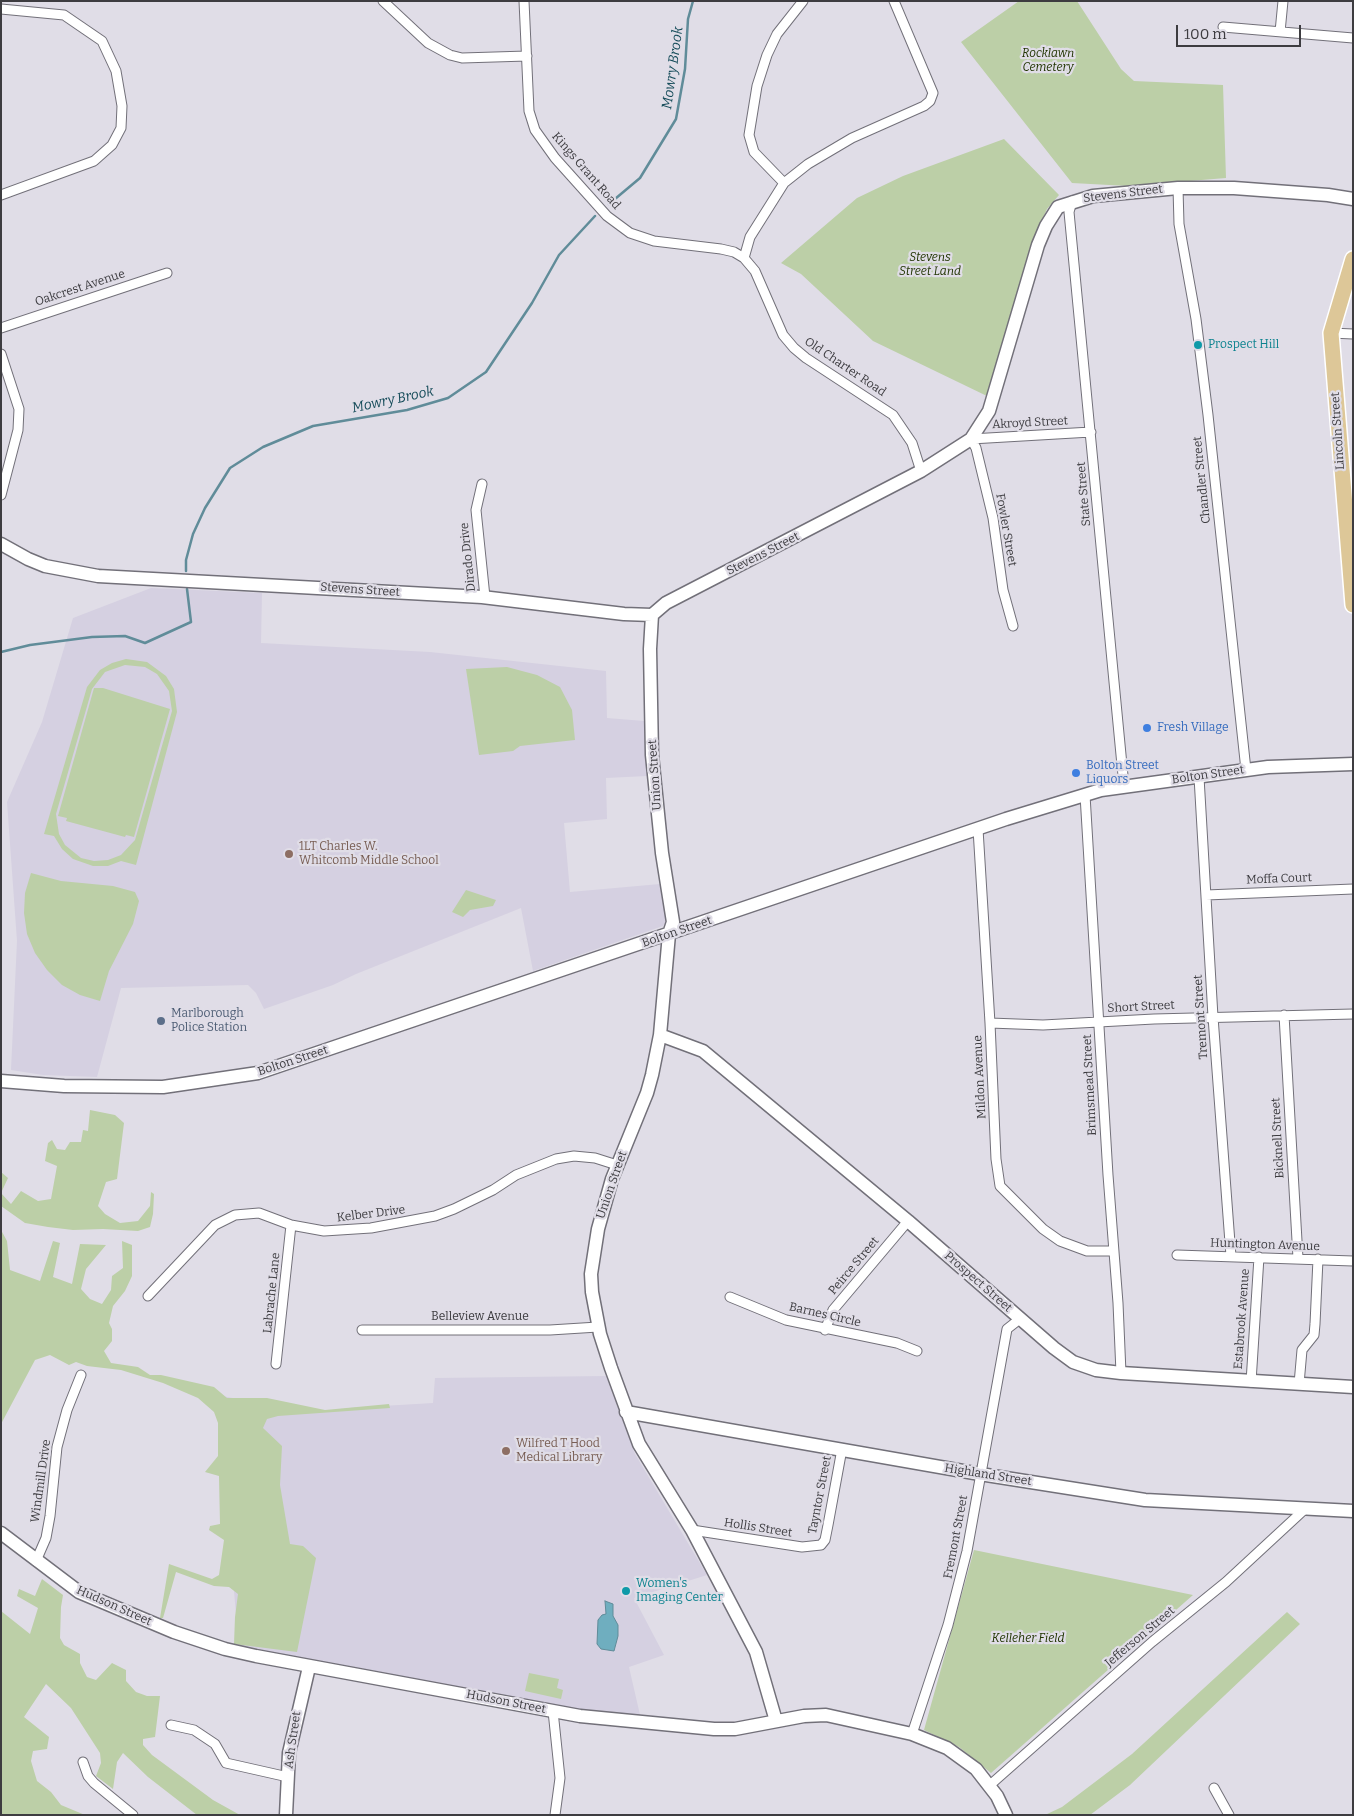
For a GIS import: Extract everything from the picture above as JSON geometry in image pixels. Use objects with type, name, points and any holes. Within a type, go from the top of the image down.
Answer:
[{"type":"main road","name":"Lincoln Street","points":[[1353,259],[1331,333],[1353,605]]},
{"type":"street","points":[[383,1],[428,43],[450,55],[462,58],[527,56]]},
{"type":"street","name":"Kings Grant Road","points":[[524,1],[529,111],[535,130],[555,158],[620,228],[641,238],[720,249],[734,252],[744,258]]},
{"type":"street","points":[[784,182],[754,152],[749,135],[757,86],[767,55],[777,34],[803,1]]},
{"type":"street","points":[[744,258],[750,237],[784,182],[808,164],[852,138],[924,106],[930,101],[933,93],[894,1]]},
{"type":"street","points":[[1280,32],[1283,1]]},
{"type":"street","points":[[1,9],[64,15],[102,41],[116,71],[122,106],[121,128],[112,145],[94,162],[1,194]]},
{"type":"street","points":[[1223,27],[1353,38]]},
{"type":"street","name":"Stevens Street","points":[[1,544],[45,566],[98,576],[485,598],[615,613],[652,615],[666,603],[921,471],[971,439],[989,411],[996,393],[1029,274],[1046,226],[1058,207],[1092,196],[1178,188],[1234,188],[1328,195],[1353,200]]},
{"type":"street","name":"Chandler Street","points":[[1178,188],[1179,224],[1196,319],[1208,415],[1246,770]]},
{"type":"street","name":"State Street","points":[[1072,201],[1069,212],[1124,786]]},
{"type":"street","name":"Old Charter Road","points":[[744,258],[755,271],[783,335],[806,358],[893,415],[912,443],[921,471]]},
{"type":"street","name":"Oakcrest Avenue","points":[[1,328],[167,273]]},
{"type":"street","points":[[1331,333],[1353,334]]},
{"type":"street","points":[[1,354],[19,409],[18,430],[1,495]]},
{"type":"street","name":"Akroyd Street","points":[[971,439],[1091,432]]},
{"type":"street","name":"Fowler Street","points":[[971,439],[976,448],[993,518],[1003,590],[1013,626]]},
{"type":"street","name":"Dirado Drive","points":[[482,484],[476,510],[485,598]]},
{"type":"street","name":"Union Street","points":[[652,615],[650,649],[652,755],[661,843],[673,922],[669,934],[660,1034],[647,1093],[618,1165],[598,1229],[590,1274],[598,1327],[626,1412],[639,1444],[692,1530],[756,1652],[776,1721]]},
{"type":"street","name":"Bolton Street","points":[[1,1081],[64,1086],[148,1087],[180,1085],[258,1073],[978,829],[1085,795],[1124,786],[1246,770],[1291,765],[1353,764]]},
{"type":"street","name":"Tremont Street","points":[[1200,777],[1213,1017],[1230,1256]]},
{"type":"street","name":"Brimsmead Street","points":[[1085,795],[1121,1374]]},
{"type":"street","name":"Mildon Avenue","points":[[978,829],[996,1159],[1000,1186],[1043,1229],[1060,1241],[1086,1250],[1114,1251]]},
{"type":"street","name":"Moffa Court","points":[[1206,895],[1353,889]]},
{"type":"street","name":"Short Street","points":[[990,1023],[1043,1025],[1213,1017],[1353,1014]]},
{"type":"street","name":"Bicknell Street","points":[[1284,1015],[1298,1258]]},
{"type":"street","name":"Prospect Street","points":[[660,1034],[690,1044],[703,1051],[908,1222],[1054,1348],[1073,1362],[1096,1370],[1121,1374],[1353,1388]]},
{"type":"street","name":"Kelber Drive","points":[[148,1296],[200,1240],[224,1219],[248,1212],[259,1213],[291,1225],[342,1231],[410,1222],[454,1209],[523,1171],[556,1159],[574,1156],[588,1157],[618,1165]]},
{"type":"street","name":"Peirce Street","points":[[825,1330],[834,1310],[908,1222]]},
{"type":"street","name":"Labrache Lane","points":[[276,1364],[291,1225]]},
{"type":"street","name":"Huntington Avenue","points":[[1177,1255],[1353,1261]]},
{"type":"street","name":"Estabrook Avenue","points":[[1251,1382],[1259,1257]]},
{"type":"street","points":[[1299,1384],[1302,1350],[1314,1335],[1318,1259]]},
{"type":"street","name":"Barnes Circle","points":[[730,1297],[786,1320],[825,1330],[897,1343],[917,1351]]},
{"type":"street","name":"Fremont Street","points":[[912,1734],[958,1588],[1007,1328],[1021,1318]]},
{"type":"street","name":"Belleview Avenue","points":[[362,1330],[550,1330],[598,1327]]},
{"type":"street","name":"Windmill Drive","points":[[36,1561],[46,1538],[57,1447],[67,1410],[81,1375]]},
{"type":"street","name":"Highland Street","points":[[626,1412],[980,1474],[1145,1500],[1353,1511]]},
{"type":"street","name":"Tayntor Street","points":[[821,1545],[825,1540],[842,1449]]},
{"type":"street","name":"Jefferson Street","points":[[990,1785],[1152,1642],[1226,1582],[1306,1508]]},
{"type":"street","name":"Hollis Street","points":[[692,1530],[802,1547],[821,1545]]},
{"type":"street","name":"Hudson Street","points":[[1,1533],[79,1592],[167,1629],[224,1649],[309,1667],[418,1684],[553,1711],[714,1729],[749,1728],[804,1716],[826,1715],[912,1734],[955,1752],[976,1769],[990,1785],[1006,1815]]},
{"type":"street","name":"Ash Street","points":[[286,1815],[292,1732],[309,1667]]},
{"type":"street","points":[[553,1711],[560,1778],[554,1815]]},
{"type":"street","points":[[171,1725],[194,1730],[215,1744],[226,1763],[288,1777]]},
{"type":"street","points":[[83,1762],[88,1776],[133,1815]]},
{"type":"street","points":[[1214,1788],[1229,1815]]},
{"type":"shaded area","name":"1LT Charles W. Whitcomb Middle School","points":[[151,588],[262,593],[261,643],[430,652],[606,671],[607,718],[644,721],[647,776],[606,778],[607,819],[564,823],[570,892],[660,884],[666,921],[663,926],[533,971],[521,908],[333,985],[264,1009],[256,993],[248,985],[121,988],[97,1077],[43,1075],[11,1070],[17,941],[7,802],[42,722],[73,618]]},
{"type":"shaded area","points":[[606,1376],[635,1454],[707,1575],[634,1598],[664,1655],[629,1667],[640,1715],[550,1706],[381,1672],[239,1649],[217,1395],[311,1413],[348,1408],[433,1403],[435,1378]]},
{"type":"green space","name":"Rocklawn Cemetery","points":[[1019,1],[1077,1],[1121,69],[1134,81],[1223,85],[1226,178],[1128,186],[1072,183],[961,42]]},
{"type":"green space","name":"Stevens Street Land","points":[[1004,139],[1059,195],[1047,209],[1039,227],[989,397],[873,341],[801,274],[781,263],[857,198],[903,176]]},
{"type":"green space","points":[[126,659],[147,662],[166,676],[174,689],[177,712],[136,865],[121,861],[108,866],[93,866],[73,859],[62,849],[54,836],[44,834],[87,687],[100,670],[112,663]],"holes":[[[125,665],[145,667],[157,674],[169,691],[172,711],[135,840],[121,855],[108,860],[94,861],[81,858],[65,845],[59,834],[56,814],[92,689],[105,672]]]},
{"type":"green space","points":[[507,667],[537,675],[560,687],[572,710],[575,740],[520,746],[513,751],[479,755],[466,669]]},
{"type":"green space","points":[[94,688],[103,688],[170,709],[134,837],[126,835],[125,837],[66,821],[67,818],[58,816]]},
{"type":"green space","points":[[31,873],[61,881],[113,886],[135,892],[139,901],[133,924],[109,971],[100,1001],[80,995],[62,985],[47,970],[35,953],[27,934],[24,913],[25,893]]},
{"type":"green space","points":[[466,890],[496,900],[493,906],[470,910],[463,917],[452,912]]},
{"type":"green space","points":[[90,1110],[115,1115],[124,1123],[117,1179],[106,1182],[98,1206],[105,1214],[120,1223],[138,1221],[150,1206],[151,1192],[154,1194],[153,1214],[150,1227],[138,1231],[73,1230],[48,1227],[25,1223],[1,1206],[1,1193],[11,1204],[21,1191],[38,1201],[51,1199],[57,1166],[45,1161],[48,1143],[52,1140],[57,1149],[65,1150],[70,1142],[81,1142],[83,1130],[88,1131]]},
{"type":"green space","points":[[1,1172],[8,1178],[1,1193]]},
{"type":"green space","points":[[1,1230],[7,1241],[10,1270],[40,1281],[53,1241],[60,1243],[53,1277],[72,1284],[80,1244],[106,1245],[86,1269],[81,1289],[90,1299],[102,1304],[111,1290],[112,1276],[123,1268],[122,1241],[132,1245],[132,1276],[125,1291],[113,1306],[109,1323],[112,1329],[112,1341],[104,1351],[111,1363],[138,1367],[150,1375],[161,1375],[214,1387],[227,1398],[267,1398],[325,1410],[389,1404],[390,1408],[278,1416],[267,1419],[263,1428],[282,1446],[280,1485],[290,1544],[303,1546],[316,1558],[297,1652],[234,1644],[238,1594],[229,1587],[214,1586],[176,1572],[163,1618],[160,1618],[169,1564],[212,1579],[219,1575],[224,1540],[209,1530],[210,1526],[220,1524],[219,1476],[205,1472],[218,1456],[218,1423],[214,1412],[198,1398],[163,1383],[121,1370],[87,1366],[76,1362],[69,1365],[50,1355],[35,1360],[1,1424]]},
{"type":"green space","name":"Kelleher Field","points":[[974,1550],[1193,1595],[991,1773],[959,1747],[924,1730]]},
{"type":"green space","points":[[42,1579],[63,1595],[60,1638],[64,1645],[80,1654],[80,1663],[87,1677],[96,1680],[112,1663],[126,1670],[126,1681],[136,1692],[147,1696],[160,1696],[155,1737],[143,1739],[143,1745],[152,1755],[213,1800],[240,1815],[197,1815],[148,1777],[123,1753],[117,1762],[113,1789],[96,1776],[101,1763],[100,1753],[71,1708],[46,1684],[24,1717],[49,1737],[47,1749],[33,1751],[31,1761],[37,1781],[51,1792],[61,1805],[85,1815],[1,1815],[1,1611],[30,1634],[38,1608],[17,1596],[19,1589],[35,1596]]},
{"type":"green space","points":[[1287,1612],[1300,1624],[1130,1785],[1090,1815],[1045,1815],[1062,1807],[1132,1754]]},
{"type":"green space","points":[[529,1673],[559,1679],[557,1688],[563,1690],[561,1699],[525,1691]]},
{"type":"water","points":[[605,1601],[613,1604],[613,1616],[618,1625],[618,1636],[614,1651],[601,1649],[597,1644],[598,1620],[602,1615],[606,1614]]},
{"type":"waterway","name":"Mowry Brook","points":[[609,204],[640,178],[676,119],[685,69],[688,19],[693,1]]},
{"type":"waterway","name":"Mowry Brook","points":[[186,571],[186,560],[193,534],[205,508],[230,468],[263,447],[313,426],[407,410],[448,398],[486,372],[532,303],[559,255],[595,216]]},
{"type":"waterway","name":"Mowry Brook","points":[[1,652],[30,645],[92,637],[125,636],[145,643],[191,622],[187,589]]},
{"type":"place","name":"Prospect Hill","points":[[1198,345]]},
{"type":"place","name":"Fresh Village","points":[[1147,728]]},
{"type":"place","name":"Bolton Street Liquors","points":[[1076,773]]},
{"type":"place","name":"1LT Charles W. Whitcomb Middle School","points":[[289,854]]},
{"type":"place","name":"Marlborough Police Station","points":[[161,1021]]},
{"type":"place","name":"Wilfred T Hood Medical Library","points":[[506,1451]]},
{"type":"place","name":"Women's Imaging Center","points":[[626,1591]]}]
